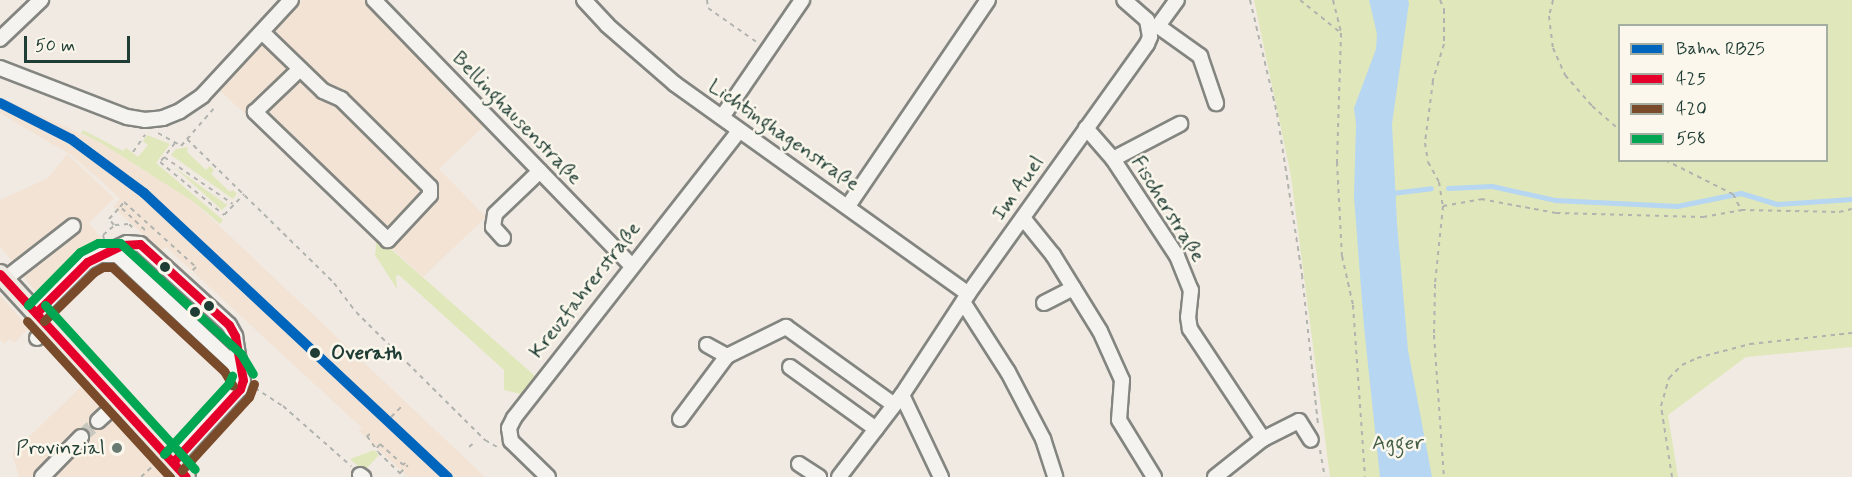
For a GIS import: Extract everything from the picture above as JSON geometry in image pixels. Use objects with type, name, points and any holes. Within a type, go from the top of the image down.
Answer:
[{"type":"main road","points":[[3,276],[36,313],[43,333],[117,403],[186,477]]},
{"type":"street","points":[[0,39],[41,0]]},
{"type":"street","points":[[0,68],[103,109],[136,119],[153,119],[180,111],[202,96],[291,0]]},
{"type":"street","name":"Bellinghausenstraße","points":[[374,0],[631,266]]},
{"type":"street","name":"Lichtinghagenstraße","points":[[584,0],[607,25],[675,84],[848,206],[966,298]]},
{"type":"street","points":[[722,117],[802,0]]},
{"type":"street","points":[[848,206],[988,0]]},
{"type":"street","points":[[1124,0],[1154,28],[1200,56],[1216,103]]},
{"type":"street","name":"Im Auel","points":[[839,477],[898,400],[966,298],[1147,44],[1154,28],[1177,0]]},
{"type":"street","points":[[261,32],[323,90],[341,99],[430,187],[430,195],[388,240],[255,112],[300,69]]},
{"type":"street","name":"Fischerstraße","points":[[1113,159],[1180,124]]},
{"type":"street","name":"Fischerstraße","points":[[1086,128],[1113,159],[1177,256],[1191,290],[1188,317],[1190,329],[1263,439]]},
{"type":"street","name":"Kreuzfahrerstraße","points":[[548,477],[512,441],[510,428],[518,412],[738,130]]},
{"type":"street","points":[[503,238],[493,227],[495,214],[540,171]]},
{"type":"street","points":[[1023,218],[1053,255],[1100,331],[1122,380],[1119,420],[1154,477]]},
{"type":"street","points":[[3,276],[73,226]]},
{"type":"street","points":[[36,313],[87,262],[126,243],[140,244],[229,325],[235,336],[243,380],[240,389],[173,462]]},
{"type":"street","points":[[100,255],[112,254],[121,258],[233,363],[243,380]]},
{"type":"street","points":[[1044,303],[1074,288]]},
{"type":"street","points":[[966,298],[1043,439],[1055,477]]},
{"type":"street","points":[[680,419],[727,356],[786,327],[898,400],[940,477]]},
{"type":"street","points":[[707,345],[727,356]]},
{"type":"street","points":[[790,367],[876,429]]},
{"type":"street","points":[[98,421],[117,403]]},
{"type":"street","points":[[1215,477],[1263,439],[1299,421],[1315,445]]},
{"type":"street","points":[[42,477],[81,437]]},
{"type":"street","points":[[799,464],[819,477]]},
{"type":"street","points":[[1232,464],[1239,477]]},
{"type":"path","points":[[708,0],[708,8],[767,49]]},
{"type":"path","points":[[1250,0],[1277,113],[1302,275],[1316,395]]},
{"type":"path","points":[[1300,0],[1341,33]]},
{"type":"path","points":[[1333,0],[1341,33],[1337,162],[1342,255],[1353,305],[1365,477]]},
{"type":"path","points":[[1440,0],[1444,9],[1444,44],[1433,81],[1425,142],[1428,162],[1438,182],[1443,206],[1435,284],[1434,335],[1444,477]]},
{"type":"path","points":[[1554,0],[1549,16],[1553,48],[1565,75],[1592,106],[1618,128]]},
{"type":"path","points":[[215,107],[181,146],[175,143],[160,162],[224,215],[244,194]]},
{"type":"path","points":[[133,152],[149,132]]},
{"type":"path","points":[[155,133],[162,134]]},
{"type":"path","points":[[187,139],[334,284],[356,312],[485,440],[504,450]]},
{"type":"path","points":[[164,157],[233,204]]},
{"type":"path","points":[[1669,162],[1733,194],[1741,210]]},
{"type":"path","points":[[1443,206],[1481,199],[1556,213],[1703,217],[1741,210],[1839,212],[1852,208]]},
{"type":"path","points":[[115,225],[109,219],[124,202],[176,246],[196,267],[191,272]]},
{"type":"path","points":[[120,207],[151,236]]},
{"type":"path","points":[[1672,477],[1661,406],[1669,378],[1682,365],[1697,358],[1750,344],[1852,333]]},
{"type":"path","points":[[243,380],[283,406],[362,476]]},
{"type":"path","points":[[391,417],[401,407]]},
{"type":"path","points":[[370,434],[367,436],[376,448],[404,477]]},
{"type":"path","points":[[469,447],[475,441]]},
{"type":"path","points":[[376,448],[380,444],[403,465],[407,464],[400,473]]},
{"type":"path","points":[[1315,445],[1325,477]]},
{"type":"shaded area","points":[[302,0],[365,0],[486,124],[439,169],[486,217],[423,277],[218,89]]},
{"type":"shaded area","points":[[0,97],[103,144],[194,202],[485,477],[408,477],[359,431],[362,428],[166,247],[161,251],[113,207],[120,199],[105,184],[71,155],[0,113]]},
{"type":"shaded area","points":[[67,154],[114,198],[89,223],[102,239],[46,295],[38,295],[0,246],[0,200],[48,178]]},
{"type":"shaded area","points":[[0,295],[29,328],[14,343],[10,339],[4,344],[0,339]]},
{"type":"shaded area","points":[[83,385],[169,477],[19,477],[12,453]]},
{"type":"green space","points":[[1254,0],[1406,0],[1407,16],[1408,0],[1852,0],[1852,347],[1746,357],[1668,415],[1678,477],[1330,477],[1291,176]]},
{"type":"green space","points":[[83,130],[123,151],[126,148],[138,157],[148,145],[143,141],[147,135],[170,144],[156,163],[223,220],[220,224],[194,202],[103,144],[81,133]]},
{"type":"green space","points":[[188,147],[187,152],[206,170],[210,166],[214,170],[211,174],[230,192],[233,190],[237,194],[233,199],[171,155],[176,149]]},
{"type":"green space","points":[[174,167],[227,205],[222,210]]},
{"type":"green space","points":[[377,237],[535,376],[521,394],[504,390],[504,370],[399,275],[396,276],[397,289],[375,255]]},
{"type":"green space","points":[[374,450],[379,455],[364,471],[350,459]]},
{"type":"water","name":"Agger","points":[[1369,0],[1408,0],[1409,3],[1392,124],[1397,223],[1408,350],[1432,477],[1380,477],[1364,327],[1354,197],[1356,124],[1354,108],[1376,49],[1377,34]]},
{"type":"waterway","points":[[1448,188],[1492,186],[1555,200],[1677,206],[1741,193],[1777,204],[1852,199]]},
{"type":"waterway","points":[[1392,193],[1431,188]]},
{"type":"tunnel","points":[[81,437],[98,421]]},
{"type":"rail line","name":"RB25","points":[[0,103],[71,139],[144,193],[448,477]]},
{"type":"transit line","name":"558","points":[[28,305],[80,252],[98,243],[120,243],[241,354],[253,374]]},
{"type":"transit line","name":"425","points":[[36,313],[87,262],[122,245],[140,244],[229,325],[235,336],[243,380]]},
{"type":"transit line","name":"420","points":[[44,321],[94,272],[103,267],[112,267],[224,371],[233,386]]},
{"type":"transit line","name":"425","points":[[0,274],[186,477]]},
{"type":"transit line","name":"558","points":[[45,305],[195,469]]},
{"type":"transit line","name":"420","points":[[27,321],[170,477]]},
{"type":"transit line","name":"558","points":[[164,454],[229,383],[232,376]]},
{"type":"transit line","name":"425","points":[[173,462],[240,389],[243,380]]},
{"type":"transit line","name":"420","points":[[182,470],[249,397],[254,384]]},
{"type":"place","name":"Overath","points":[[315,353]]},
{"type":"place","name":"Provinzial","points":[[117,448]]}]
